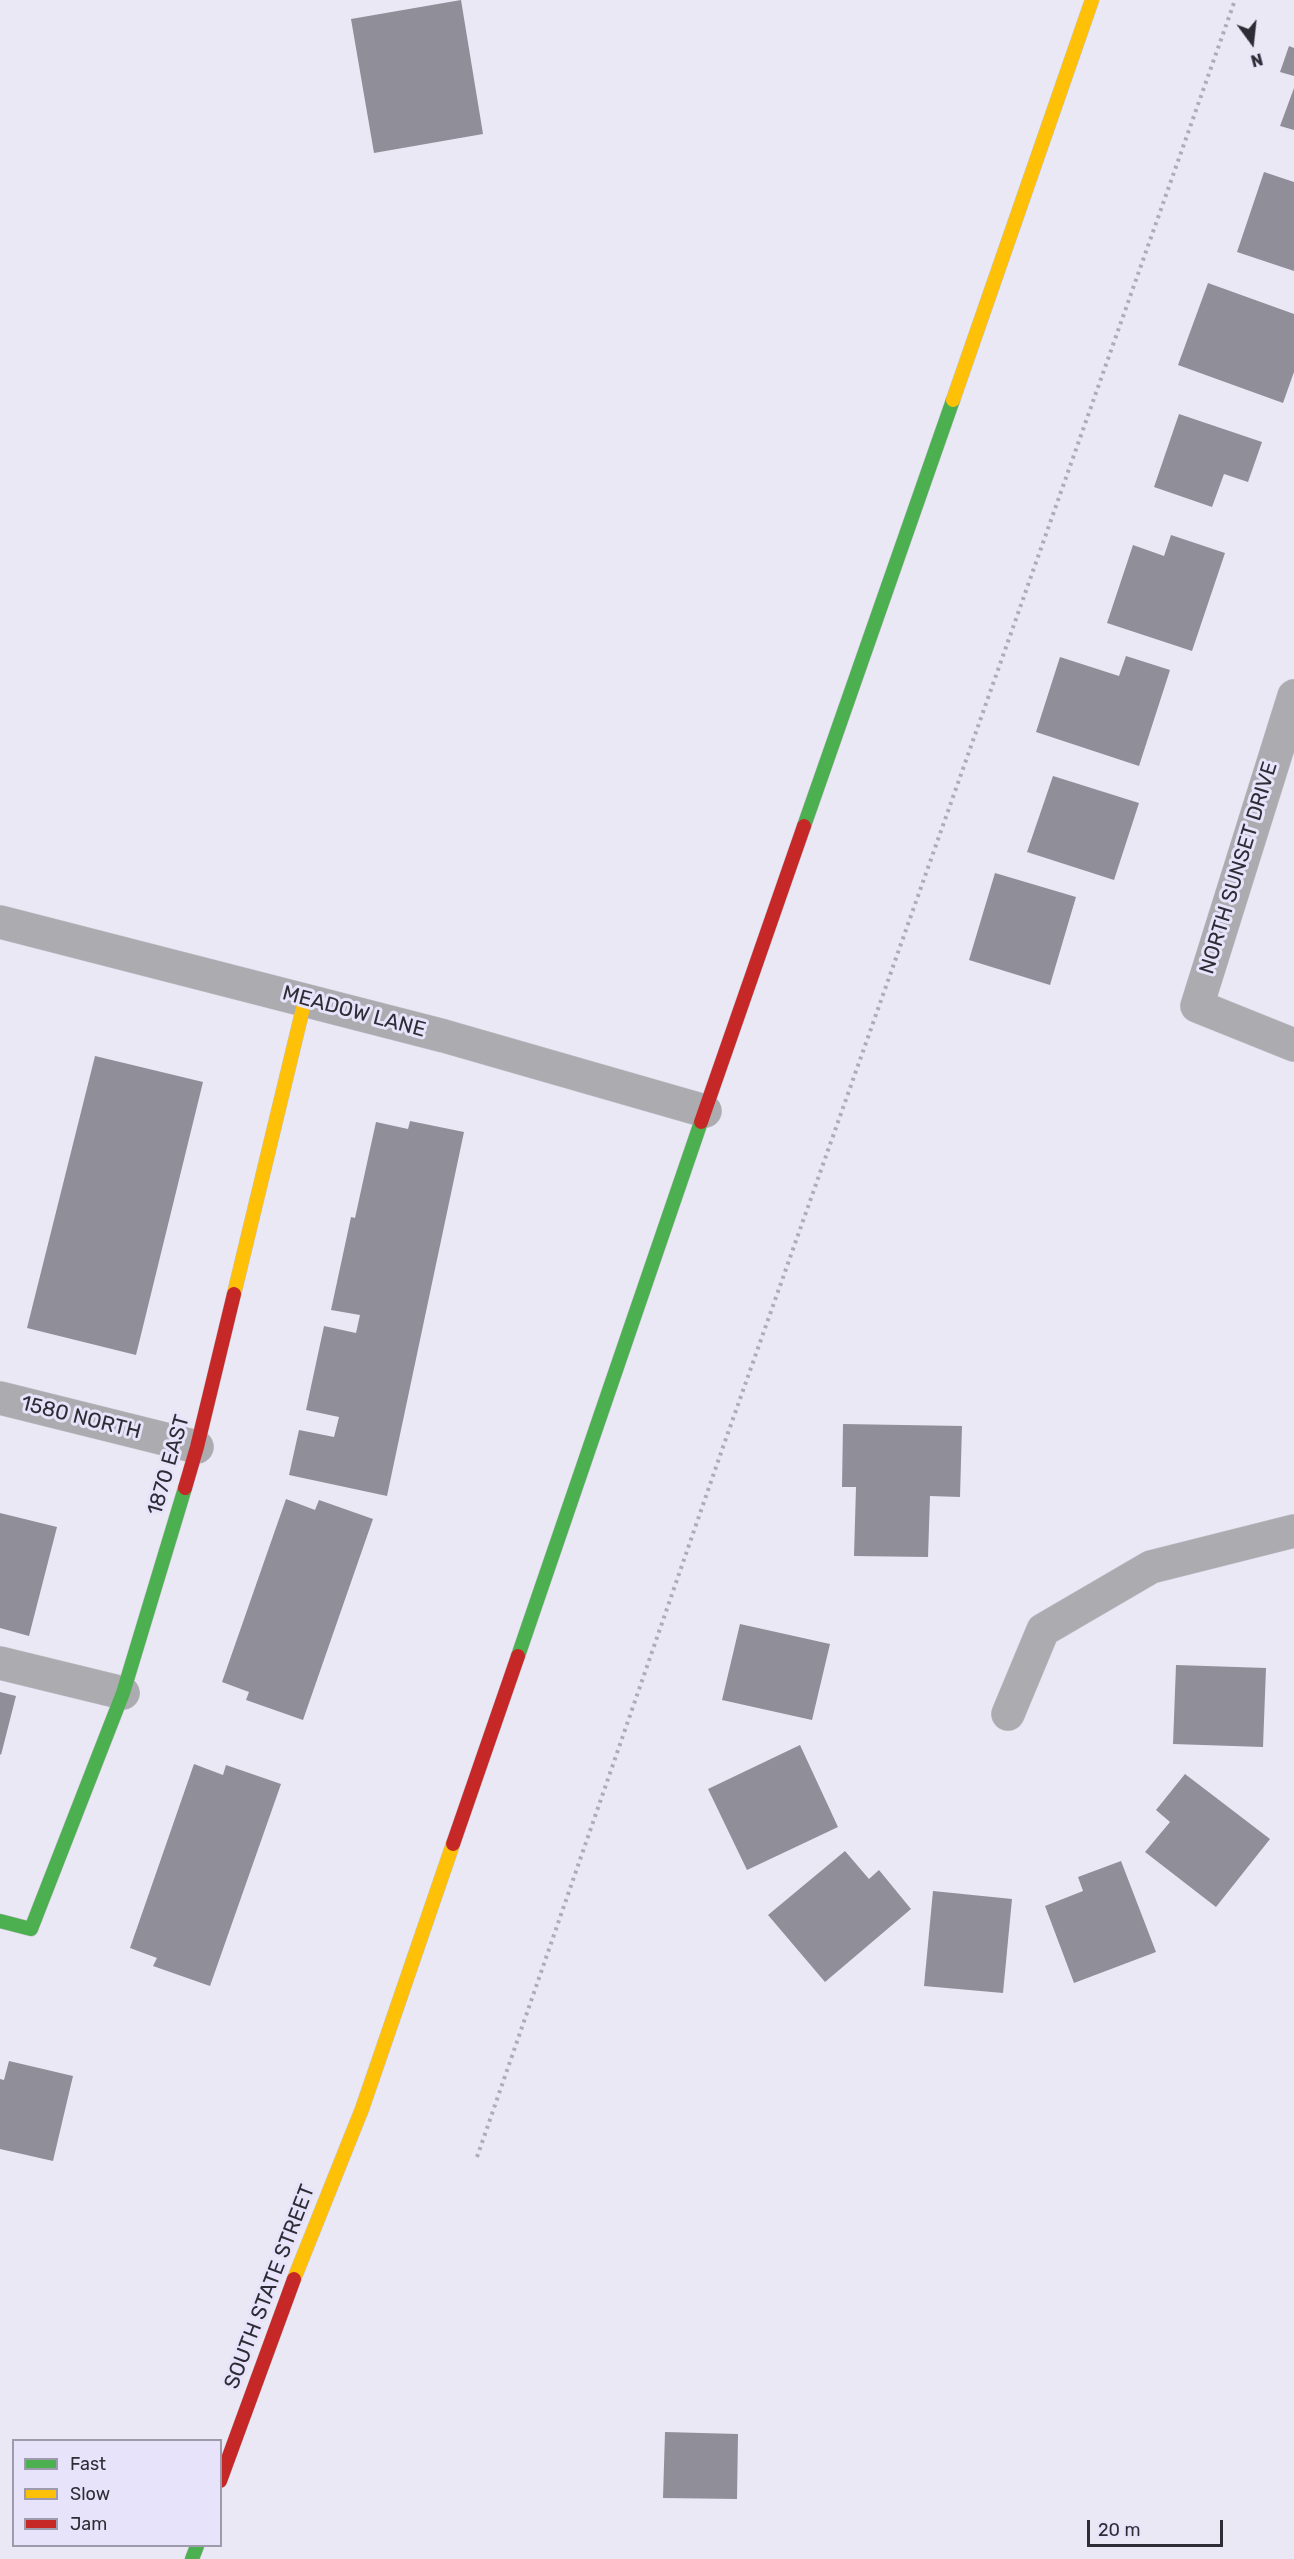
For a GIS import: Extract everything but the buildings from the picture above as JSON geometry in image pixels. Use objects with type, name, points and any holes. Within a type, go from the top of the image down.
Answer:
[{"type":"main road","name":"SOUTH STATE STREET","points":[[222,2476],[292,2283],[362,2109],[705,1111],[1092,0]]},
{"type":"main road","name":"1870 EAST","points":[[0,1921],[32,1929],[123,1693],[197,1447],[305,1000]]},
{"type":"street","name":"NORTH SUNSET DRIVE","points":[[1294,696],[1197,1006],[1294,1045]]},
{"type":"street","name":"MEADOW LANE","points":[[0,922],[444,1036],[705,1111]]},
{"type":"street","name":"1580 NORTH","points":[[0,1398],[197,1447]]},
{"type":"street","points":[[1008,1714],[1043,1630],[1151,1567],[1294,1531]]},
{"type":"street","points":[[0,1663],[123,1693]]},
{"type":"path","points":[[477,2157],[723,1447],[1235,0]]},
{"type":"traffic: fast","points":[[804,826],[953,400]]},
{"type":"traffic: fast","points":[[518,1656],[701,1122]]},
{"type":"traffic: fast","points":[[0,1921],[31,1929],[123,1693],[185,1488]]},
{"type":"traffic: fast","points":[[192,2559],[197,2547]]},
{"type":"traffic: slow","points":[[953,400],[1092,0]]},
{"type":"traffic: slow","points":[[234,1294],[305,1000]]},
{"type":"traffic: slow","points":[[294,2279],[362,2109],[453,1844]]},
{"type":"traffic: jam","points":[[701,1122],[804,826]]},
{"type":"traffic: jam","points":[[185,1488],[234,1294]]},
{"type":"traffic: jam","points":[[453,1844],[518,1656]]},
{"type":"traffic: jam","points":[[222,2476],[294,2279]]}]
